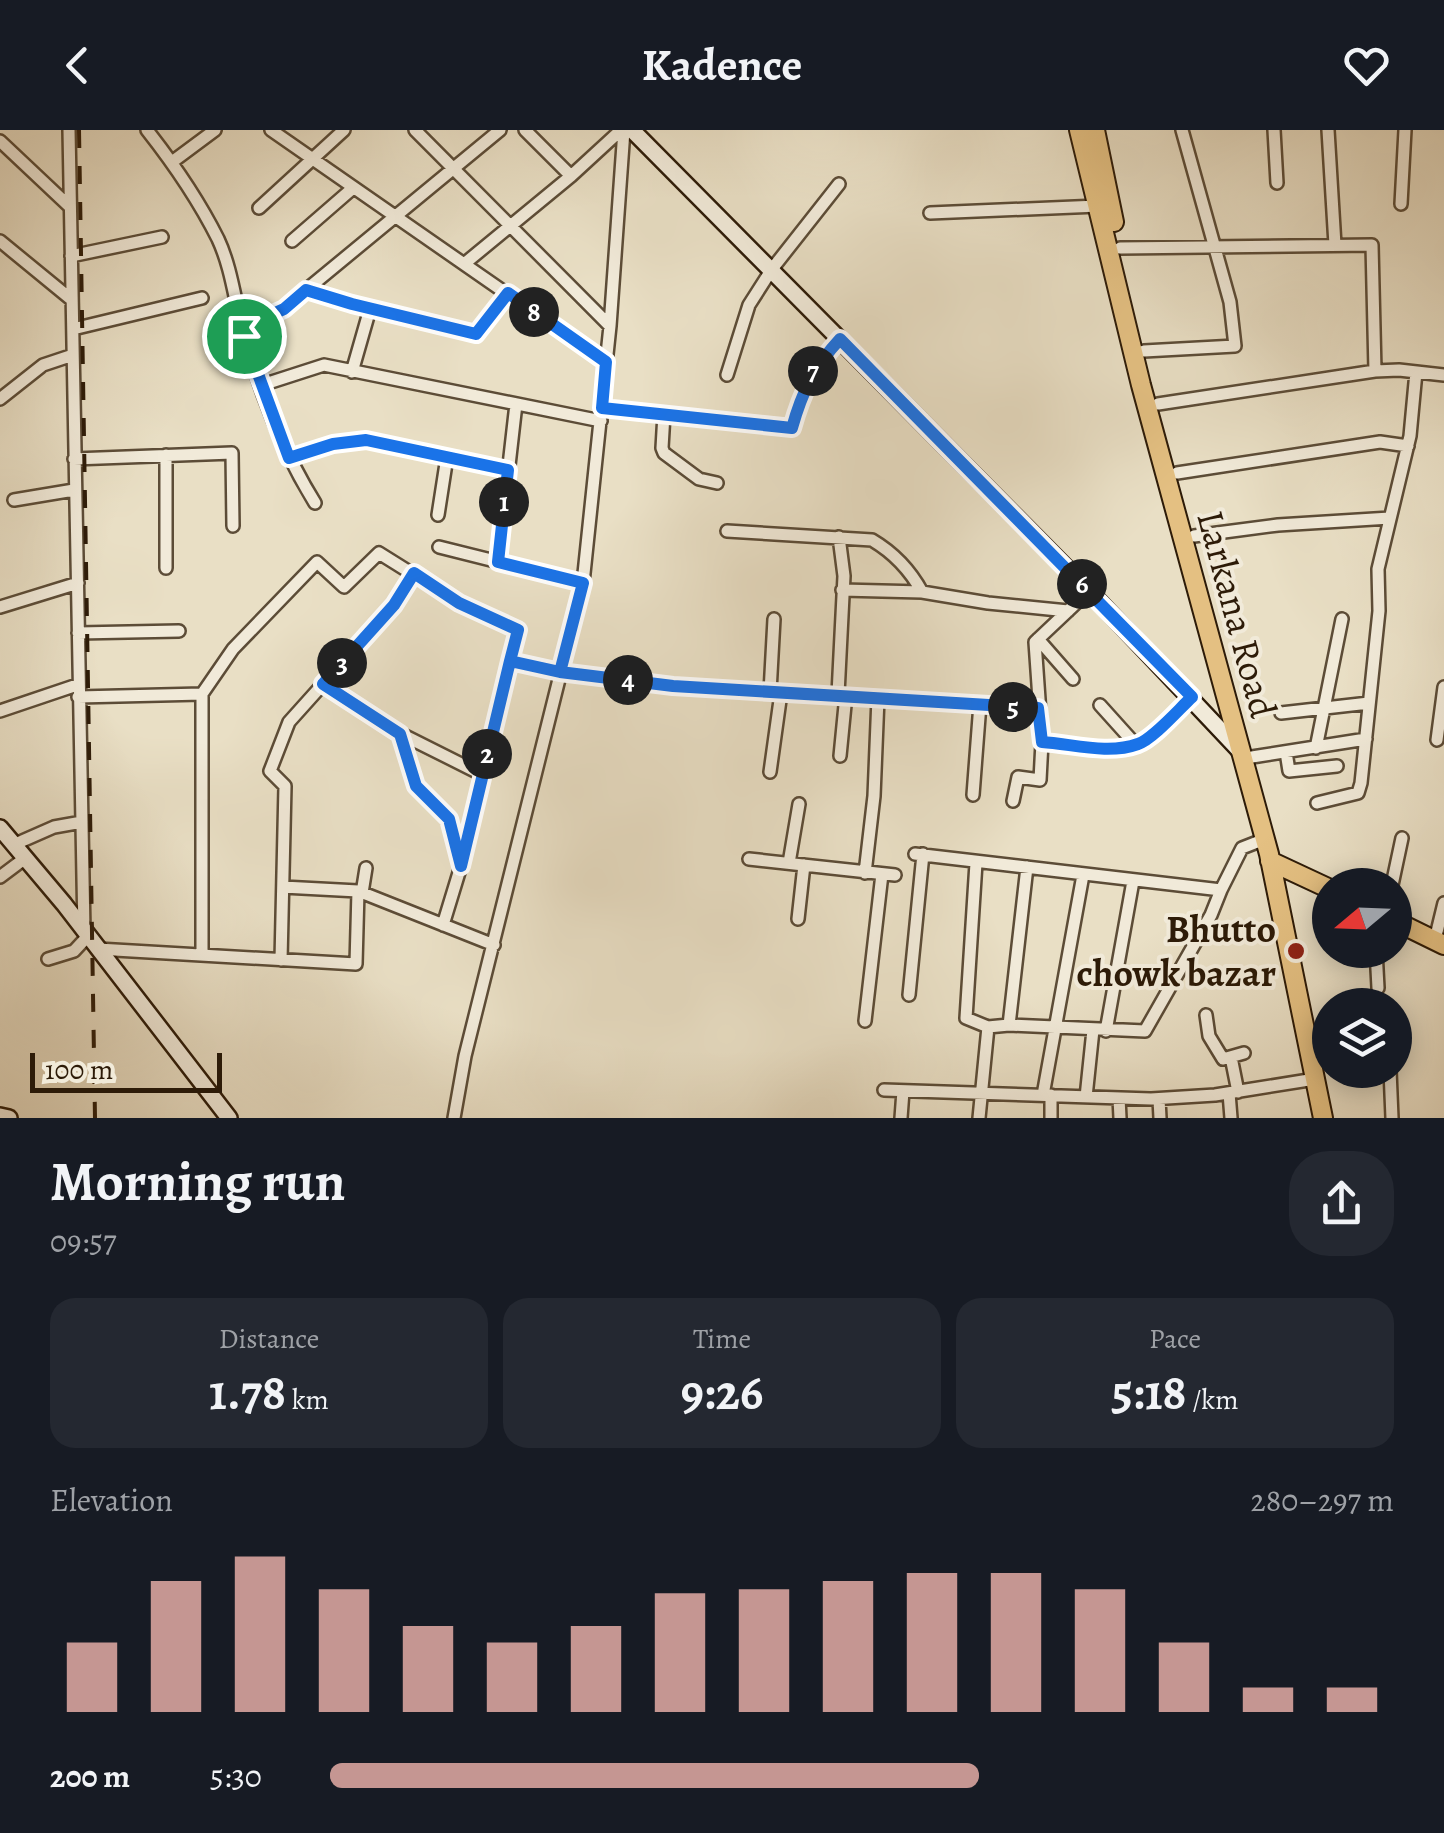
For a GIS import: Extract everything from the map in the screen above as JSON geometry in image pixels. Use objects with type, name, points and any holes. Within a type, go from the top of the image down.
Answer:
[{"type":"main road","points":[[625,130],[772,269],[1249,758]]},
{"type":"main road","name":"Larkana Road","points":[[1079,130],[1142,385],[1249,758],[1334,1118]]},
{"type":"main road","name":"Larkana Road","points":[[1094,130],[1144,351],[1194,536],[1207,606]]},
{"type":"main road","name":"Larkana Road","points":[[1249,758],[1265,839],[1275,862],[1312,1063]]},
{"type":"main road","points":[[0,828],[228,1118]]},
{"type":"main road","points":[[1275,862],[1312,880]]},
{"type":"main road","points":[[1412,930],[1439,943]]},
{"type":"main road","name":"Larkana Road","points":[[1317,1088],[1323,1118]]},
{"type":"main road","points":[[0,1116],[10,1118]]},
{"type":"street","points":[[69,130],[78,691],[90,938]]},
{"type":"street","points":[[148,130],[217,238],[262,385],[289,458],[315,503]]},
{"type":"street","points":[[172,162],[215,130]]},
{"type":"street","points":[[270,130],[606,362]]},
{"type":"street","points":[[259,208],[344,130]]},
{"type":"street","points":[[414,130],[610,326]]},
{"type":"street","points":[[242,328],[284,309],[500,130]]},
{"type":"street","points":[[526,130],[571,176]]},
{"type":"street","points":[[464,264],[625,130]]},
{"type":"street","points":[[454,1118],[461,1073],[583,583],[610,326],[625,130]]},
{"type":"street","points":[[1144,351],[1235,346],[1230,302],[1182,130]]},
{"type":"street","points":[[1274,130],[1277,183]]},
{"type":"street","points":[[1328,130],[1336,245]]},
{"type":"street","points":[[1401,204],[1405,130]]},
{"type":"street","points":[[0,141],[70,207]]},
{"type":"street","points":[[727,374],[749,304],[839,184]]},
{"type":"street","points":[[292,241],[353,188]]},
{"type":"street","points":[[930,213],[1098,206]]},
{"type":"street","points":[[72,256],[162,238]]},
{"type":"street","points":[[2,245],[72,300]]},
{"type":"street","points":[[1120,248],[1372,245],[1375,371]]},
{"type":"street","points":[[306,290],[479,334],[508,293]]},
{"type":"street","points":[[73,329],[202,298]]},
{"type":"street","points":[[352,372],[370,308]]},
{"type":"street","points":[[262,385],[324,366],[516,404],[792,428],[804,387],[840,339]]},
{"type":"street","points":[[0,399],[43,366],[73,355]]},
{"type":"street","points":[[1158,404],[1375,371],[1444,375]]},
{"type":"street","points":[[1317,803],[1358,793],[1379,611],[1378,569],[1408,446],[1416,372]]},
{"type":"street","points":[[498,562],[516,404]]},
{"type":"street","points":[[664,414],[664,453],[699,480],[717,483]]},
{"type":"street","points":[[289,458],[333,444],[366,440],[508,470]]},
{"type":"street","points":[[1177,473],[1380,442],[1408,446]]},
{"type":"street","points":[[74,459],[232,453],[233,526]]},
{"type":"street","points":[[166,455],[166,568]]},
{"type":"street","points":[[438,515],[446,457]]},
{"type":"street","points":[[14,500],[74,490]]},
{"type":"street","points":[[1194,536],[1278,525],[1390,518]]},
{"type":"street","points":[[727,530],[872,540],[911,572],[922,592]]},
{"type":"street","points":[[839,537],[840,756]]},
{"type":"street","points":[[439,547],[583,583]]},
{"type":"street","points":[[202,956],[202,694],[234,648],[317,562],[344,588],[379,552],[459,603],[518,630],[444,925]]},
{"type":"street","points":[[281,960],[285,786],[270,770],[289,722],[394,605],[414,573]]},
{"type":"street","points":[[0,608],[78,583]]},
{"type":"street","points":[[842,590],[922,592],[1068,610]]},
{"type":"street","points":[[1014,801],[1018,777],[1040,780],[1042,742],[1034,667],[1038,639],[1089,591]]},
{"type":"street","points":[[1316,748],[1342,619]]},
{"type":"street","points":[[770,772],[776,692],[774,620]]},
{"type":"street","points":[[78,633],[179,631]]},
{"type":"street","points":[[1038,639],[1073,679]]},
{"type":"street","points":[[510,661],[560,672],[673,686],[1038,708]]},
{"type":"street","points":[[323,684],[400,734],[482,774]]},
{"type":"street","points":[[1438,740],[1444,687]]},
{"type":"street","points":[[0,711],[78,691],[202,694]]},
{"type":"street","points":[[1042,742],[1078,744],[1099,750],[1136,745],[1192,697]]},
{"type":"street","points":[[865,872],[874,796],[878,698]]},
{"type":"street","points":[[1281,713],[1370,703]]},
{"type":"street","points":[[973,795],[980,704]]},
{"type":"street","points":[[1100,706],[1136,745]]},
{"type":"street","points":[[400,734],[416,786],[449,819],[461,866]]},
{"type":"street","points":[[1249,758],[1366,739]]},
{"type":"street","points":[[1286,752],[1289,771],[1337,766]]},
{"type":"street","points":[[789,863],[799,804]]},
{"type":"street","points":[[13,845],[54,827],[82,822]]},
{"type":"street","points":[[1396,868],[1402,838]]},
{"type":"street","points":[[976,863],[966,1018],[988,1027],[1145,1031],[1211,915],[1242,848],[1265,839]]},
{"type":"street","points":[[909,994],[919,854],[1220,890]]},
{"type":"street","points":[[0,877],[24,859]]},
{"type":"street","points":[[749,859],[889,875],[865,1021]]},
{"type":"street","points":[[798,919],[804,865]]},
{"type":"street","points":[[48,959],[74,951],[90,938],[202,956],[356,964],[360,892],[366,868]]},
{"type":"street","points":[[1009,1025],[1027,868]]},
{"type":"street","points":[[1051,1118],[1047,1095],[1054,1028],[1083,875]]},
{"type":"street","points":[[1086,1097],[1133,881]]},
{"type":"street","points":[[283,887],[360,892],[494,946]]},
{"type":"street","points":[[1439,943],[1444,903]]},
{"type":"street","points":[[1377,968],[1378,988]]},
{"type":"street","points":[[1206,1014],[1209,1036],[1224,1059],[1244,1053]]},
{"type":"street","points":[[979,1118],[988,1027]]},
{"type":"street","points":[[1230,1056],[1232,1118]]},
{"type":"street","points":[[884,1090],[1159,1099],[1312,1079]]},
{"type":"street","points":[[1391,1088],[1392,1118]]},
{"type":"street","points":[[901,1118],[903,1091]]},
{"type":"street","points":[[1119,1098],[1120,1118]]},
{"type":"street","points":[[1159,1099],[1160,1118]]},
{"type":"railway","points":[[79,130],[95,1118]]},
{"type":"place","name":"Bhutto chowk bazar","points":[[1296,951]]},
{"type":"route","points":[[244,336],[242,328],[284,309],[306,290],[479,334],[508,293],[606,362],[602,408],[792,428],[804,387],[840,339],[1192,697],[1140,744],[1099,750],[1078,744],[1042,742],[1038,708],[673,686],[560,672],[510,661],[518,630],[459,603],[414,573],[394,605],[323,684],[400,734],[416,786],[449,819],[461,866],[510,661],[560,672],[583,583],[498,562],[508,470],[366,440],[333,444],[289,458],[244,336]]}]
